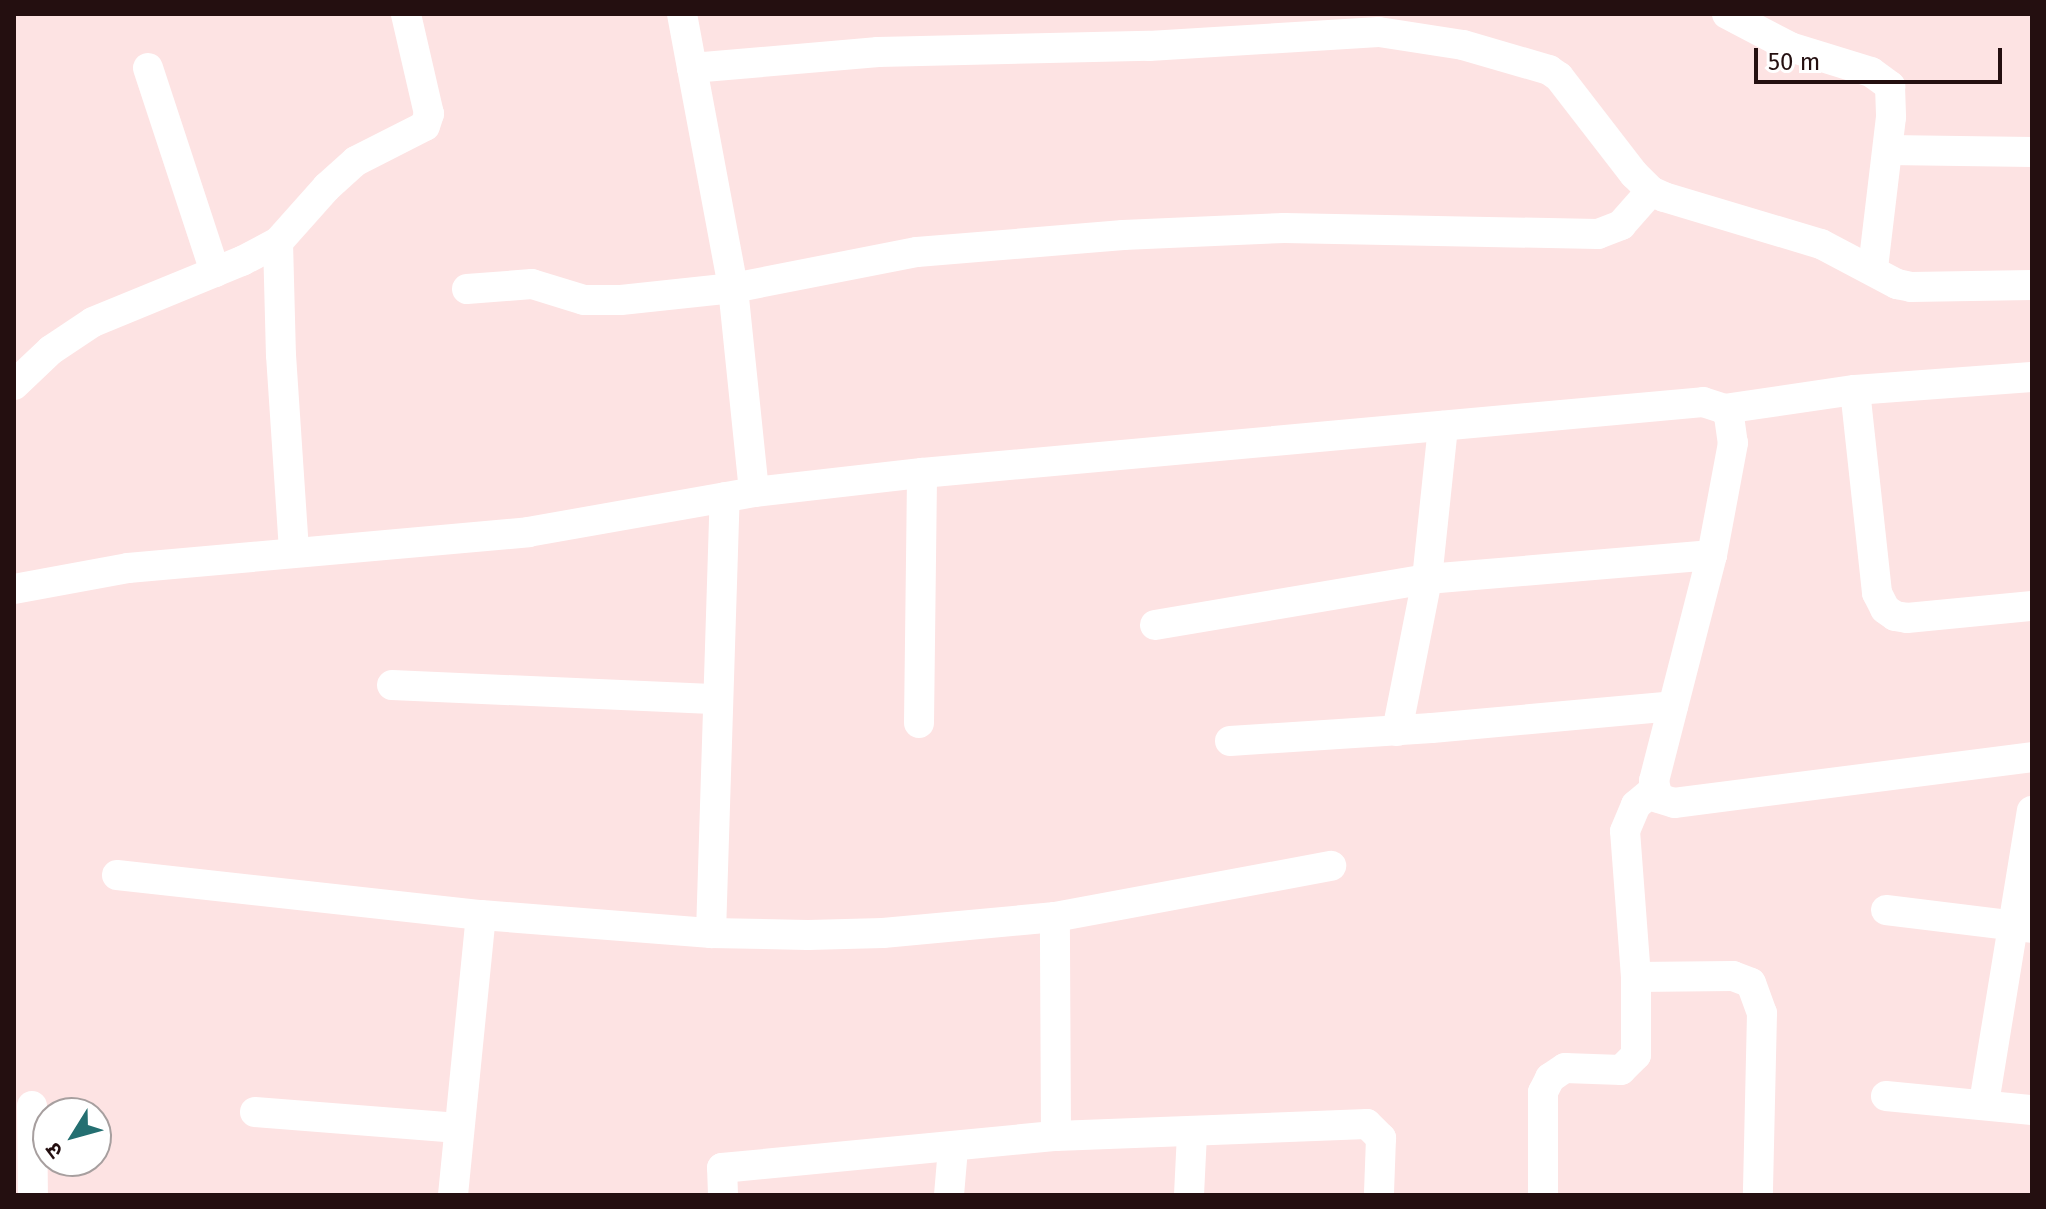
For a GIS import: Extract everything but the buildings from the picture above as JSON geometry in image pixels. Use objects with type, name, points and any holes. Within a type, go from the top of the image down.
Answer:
[{"type":"street","points":[[14,385],[51,350],[93,322],[215,272],[278,242],[327,187],[356,161],[425,126],[429,114],[406,14]]},
{"type":"street","points":[[682,14],[733,288],[739,494],[718,699],[711,933]]},
{"type":"street","points":[[1727,14],[1790,47],[1871,72],[1886,80],[1892,91],[1888,150],[1873,268]]},
{"type":"street","points":[[692,68],[878,52],[1149,46],[1382,23],[1549,70],[1569,87],[1651,191],[1821,244],[1873,268],[1897,284],[1922,289],[2032,285]]},
{"type":"street","points":[[148,68],[215,272]]},
{"type":"street","points":[[1888,150],[2032,152]]},
{"type":"street","points":[[467,289],[532,284],[584,300],[621,300],[733,288],[917,252],[1123,235],[1284,228],[1598,234],[1621,225],[1651,191]]},
{"type":"street","points":[[278,242],[281,355],[294,552]]},
{"type":"street","points":[[14,589],[128,568],[528,532],[739,494],[922,473],[1703,402],[1724,409],[1855,390],[2032,377]]},
{"type":"street","points":[[1855,390],[1877,593],[1885,609],[1895,616],[1907,618],[2032,606]]},
{"type":"street","points":[[1543,1195],[1545,1085],[1556,1071],[1565,1068],[1613,1072],[1633,1062],[1636,1055],[1636,977],[1625,831],[1636,805],[1654,790],[1712,555],[1733,443],[1733,425],[1724,409]]},
{"type":"street","points":[[1397,731],[1427,579],[1443,426]]},
{"type":"street","points":[[919,723],[922,473]]},
{"type":"street","points":[[1155,625],[1427,579],[1712,555]]},
{"type":"street","points":[[392,685],[718,699]]},
{"type":"street","points":[[1230,741],[1397,731],[1673,706]]},
{"type":"street","points":[[1654,790],[1662,802],[1674,803],[2032,757]]},
{"type":"street","points":[[1984,1103],[2024,926],[2032,811]]},
{"type":"street","points":[[117,875],[481,915],[711,933],[883,933],[1055,917],[1331,866]]},
{"type":"street","points":[[1886,910],[2024,926]]},
{"type":"street","points":[[453,1195],[481,915]]},
{"type":"street","points":[[1055,917],[1056,1136]]},
{"type":"street","points":[[1636,977],[1733,976],[1751,983],[1762,1013],[1758,1195]]},
{"type":"street","points":[[1886,1096],[2032,1110]]},
{"type":"street","points":[[255,1112],[458,1128]]},
{"type":"street","points":[[723,1195],[722,1168],[1056,1136],[1367,1124],[1381,1138],[1379,1192]]},
{"type":"street","points":[[1189,1195],[1192,1133]]},
{"type":"street","points":[[949,1195],[953,1148]]}]
